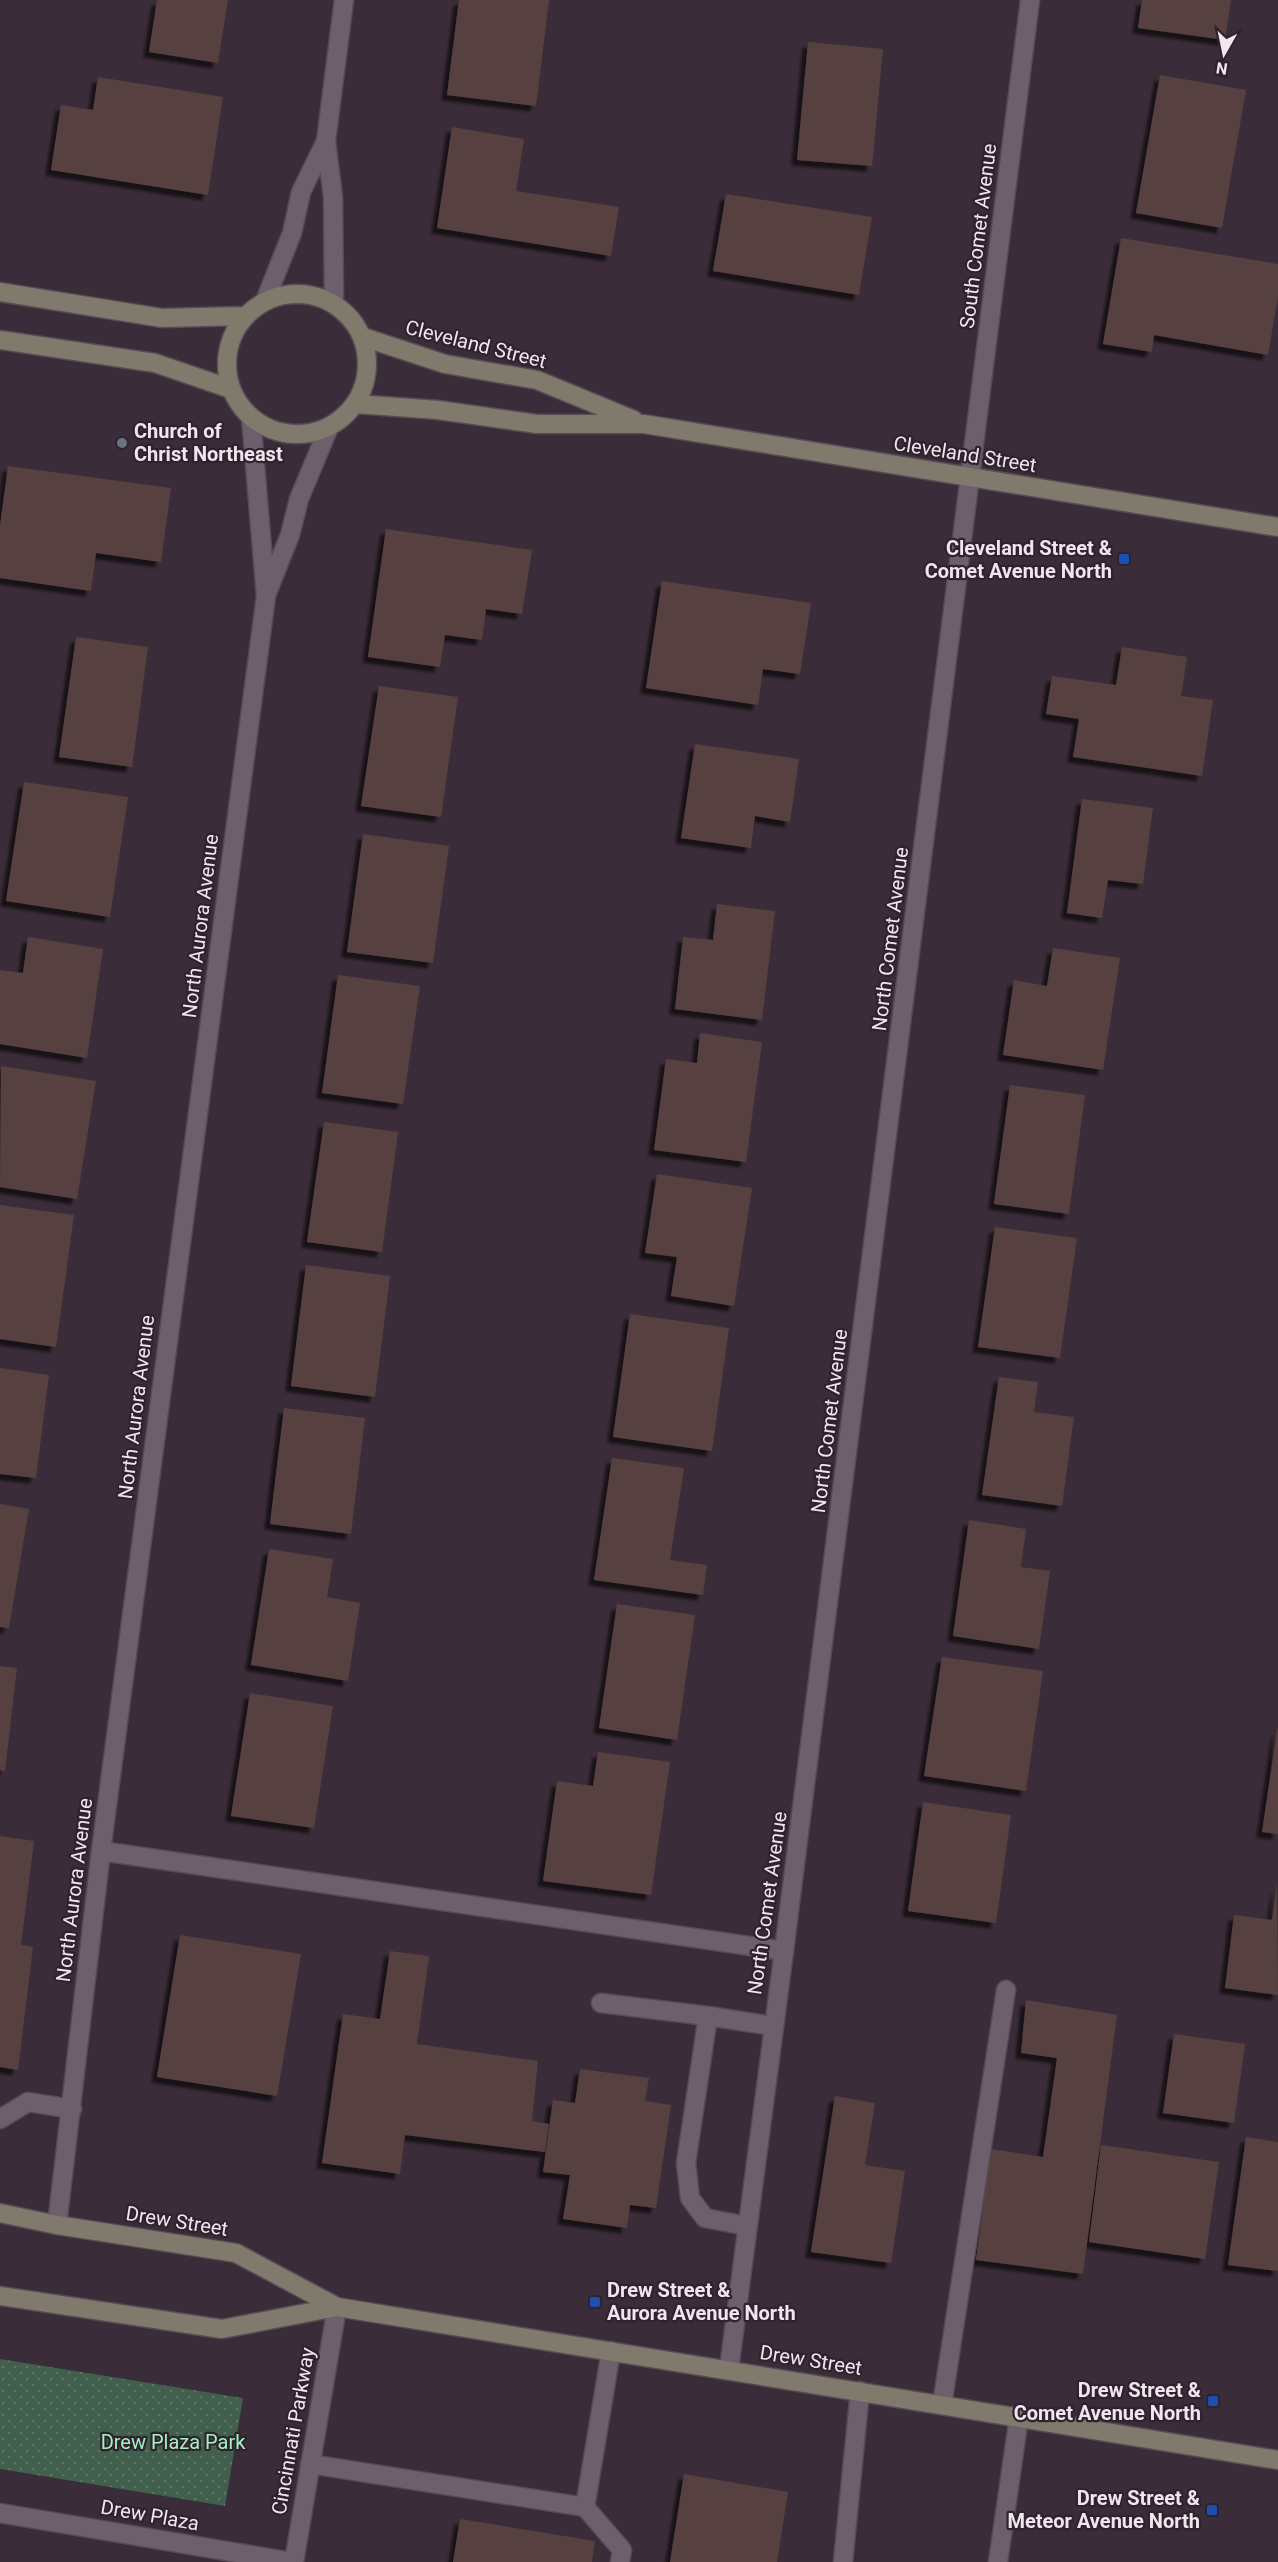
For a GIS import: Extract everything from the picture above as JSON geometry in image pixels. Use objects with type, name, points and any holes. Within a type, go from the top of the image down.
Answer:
[{"type":"street","points":[[334,303],[333,197],[326,141],[344,0]]},
{"type":"street","name":"South Comet Avenue","points":[[971,477],[1030,0]]},
{"type":"street","points":[[265,301],[292,233],[301,192],[326,141]]},
{"type":"street","points":[[0,292],[162,318],[244,316]]},
{"type":"street","points":[[287,294],[311,294],[334,303],[350,317],[363,337],[368,358],[366,382],[356,404],[343,418],[329,427],[307,434],[286,434],[267,428],[251,417],[239,404],[231,389],[226,370],[227,350],[233,332],[244,316],[265,301],[287,294]]},
{"type":"street","name":"Cleveland Street","points":[[363,337],[445,364],[537,380],[644,424]]},
{"type":"street","points":[[0,340],[155,363],[231,389]]},
{"type":"street","name":"Cleveland Street","points":[[356,404],[438,410],[537,424],[644,424],[1278,527]]},
{"type":"street","name":"North Aurora Avenue","points":[[57,2225],[101,1851],[266,596],[251,417]]},
{"type":"street","name":"North Aurora Avenue","points":[[266,596],[290,536],[299,499],[329,427]]},
{"type":"street","name":"North Comet Avenue","points":[[729,2369],[971,477]]},
{"type":"street","points":[[101,1851],[784,1951]]},
{"type":"street","points":[[942,2405],[1006,1990]]},
{"type":"street","points":[[601,2003],[773,2026]]},
{"type":"street","points":[[708,2016],[686,2163],[690,2198],[705,2218],[747,2226]]},
{"type":"street","points":[[0,2118],[28,2102],[72,2109]]},
{"type":"street","name":"Drew Street","points":[[0,2213],[57,2225],[236,2253],[337,2307],[1278,2460]]},
{"type":"street","name":"Drew Street","points":[[0,2296],[222,2329],[337,2307]]},
{"type":"street","name":"Cincinnati Parkway","points":[[293,2562],[337,2307]]},
{"type":"street","points":[[585,2507],[611,2351]]},
{"type":"street","points":[[843,2562],[860,2391]]},
{"type":"street","points":[[998,2562],[1019,2417]]},
{"type":"street","points":[[310,2464],[585,2507],[622,2550],[620,2562]]},
{"type":"street","name":"Drew Plaza","points":[[0,2513],[293,2562]]},
{"type":"green space","name":"Drew Plaza Park","points":[[0,2359],[243,2398],[225,2506],[0,2469]]},
{"type":"building","points":[[157,0],[228,0],[218,63],[149,52]]},
{"type":"building","points":[[459,0],[549,0],[536,106],[447,95]]},
{"type":"building","points":[[1142,0],[1231,0],[1225,40],[1138,28]]},
{"type":"building","points":[[808,42],[883,49],[872,166],[797,160]]},
{"type":"building","points":[[1160,75],[1246,90],[1222,228],[1136,213]]},
{"type":"building","points":[[98,77],[223,97],[208,195],[51,170],[61,105],[93,110]]},
{"type":"building","points":[[452,127],[524,139],[516,191],[619,207],[611,256],[437,228]]},
{"type":"building","points":[[726,194],[872,217],[859,295],[713,271]]},
{"type":"building","points":[[1121,238],[1278,264],[1278,297],[1268,355],[1154,335],[1152,352],[1103,344]]},
{"type":"building","points":[[8,466],[171,488],[161,562],[96,553],[91,591],[0,578],[0,526]]},
{"type":"building","points":[[386,529],[532,550],[522,614],[486,609],[482,640],[445,635],[440,667],[368,657]]},
{"type":"building","points":[[662,581],[811,603],[800,674],[763,669],[758,705],[646,688]]},
{"type":"building","points":[[76,637],[148,647],[132,767],[59,757]]},
{"type":"building","points":[[1122,647],[1187,657],[1181,696],[1213,700],[1202,776],[1073,757],[1079,719],[1046,714],[1052,676],[1116,685]]},
{"type":"building","points":[[379,686],[458,697],[441,817],[361,806]]},
{"type":"building","points":[[695,744],[799,759],[790,822],[755,816],[751,848],[681,838]]},
{"type":"building","points":[[24,782],[128,797],[110,917],[6,901]]},
{"type":"building","points":[[1082,799],[1153,808],[1143,884],[1108,880],[1102,918],[1067,913]]},
{"type":"building","points":[[363,834],[449,846],[433,963],[347,952]]},
{"type":"building","points":[[717,904],[775,911],[762,1020],[675,1009],[683,937],[713,940]]},
{"type":"building","points":[[28,937],[103,949],[87,1058],[0,1044],[0,970],[23,973]]},
{"type":"building","points":[[1053,948],[1120,958],[1103,1070],[1003,1055],[1014,980],[1047,986]]},
{"type":"building","points":[[338,975],[420,986],[403,1104],[322,1093]]},
{"type":"building","points":[[700,1033],[762,1042],[746,1162],[654,1150],[666,1059],[697,1063]]},
{"type":"building","points":[[1,1066],[96,1081],[77,1199],[0,1187]]},
{"type":"building","points":[[1010,1085],[1085,1095],[1069,1214],[994,1204]]},
{"type":"building","points":[[324,1122],[398,1132],[382,1252],[307,1242]]},
{"type":"building","points":[[657,1174],[752,1188],[734,1306],[671,1296],[677,1257],[645,1253]]},
{"type":"building","points":[[0,1205],[74,1215],[56,1347],[0,1339]]},
{"type":"building","points":[[995,1227],[1077,1238],[1060,1358],[978,1347]]},
{"type":"building","points":[[306,1265],[390,1276],[375,1397],[291,1386]]},
{"type":"building","points":[[630,1314],[729,1328],[712,1451],[613,1437]]},
{"type":"building","points":[[0,1368],[49,1375],[36,1478],[0,1474]]},
{"type":"building","points":[[999,1377],[1038,1382],[1034,1412],[1074,1417],[1062,1506],[982,1495]]},
{"type":"building","points":[[284,1408],[365,1418],[351,1534],[270,1524]]},
{"type":"building","points":[[612,1458],[684,1468],[670,1560],[707,1565],[703,1595],[594,1580]]},
{"type":"building","points":[[0,1504],[29,1509],[9,1628],[0,1627]]},
{"type":"building","points":[[969,1520],[1026,1529],[1021,1567],[1050,1571],[1039,1649],[953,1636]]},
{"type":"building","points":[[269,1549],[333,1559],[327,1597],[360,1603],[348,1681],[251,1665]]},
{"type":"building","points":[[617,1604],[695,1615],[677,1740],[599,1728]]},
{"type":"building","points":[[942,1657],[1043,1671],[1026,1791],[924,1776]]},
{"type":"building","points":[[0,1666],[17,1668],[5,1771],[0,1770]]},
{"type":"building","points":[[250,1693],[333,1706],[314,1828],[231,1816]]},
{"type":"building","points":[[1278,1730],[1278,1834],[1262,1832]]},
{"type":"building","points":[[598,1752],[670,1762],[651,1895],[543,1881],[557,1781],[593,1786]]},
{"type":"building","points":[[923,1802],[1011,1815],[996,1923],[908,1911]]},
{"type":"building","points":[[0,1836],[34,1841],[21,1945],[33,1947],[18,2070],[0,2067]]},
{"type":"building","points":[[1277,1883],[1278,1995],[1225,1988],[1234,1915],[1272,1920]]},
{"type":"building","points":[[180,1935],[301,1954],[277,2096],[157,2077]]},
{"type":"building","points":[[390,1951],[429,1956],[417,2044],[538,2061],[532,2121],[549,2124],[545,2152],[405,2135],[400,2174],[322,2163],[343,2014],[380,2019]]},
{"type":"building","points":[[1026,2000],[1117,2015],[1083,2274],[976,2260],[991,2149],[1043,2157],[1057,2058],[1021,2053]]},
{"type":"building","points":[[1174,2034],[1245,2044],[1234,2123],[1163,2113]]},
{"type":"building","points":[[580,2069],[649,2078],[645,2101],[671,2105],[656,2208],[630,2205],[627,2228],[563,2219],[570,2175],[543,2172],[553,2100],[575,2103]]},
{"type":"building","points":[[835,2096],[875,2103],[865,2165],[905,2171],[891,2263],[811,2252]]},
{"type":"building","points":[[1246,2137],[1278,2142],[1278,2271],[1228,2265]]},
{"type":"building","points":[[1101,2145],[1219,2162],[1205,2259],[1089,2242]]},
{"type":"building","points":[[684,2474],[788,2492],[777,2562],[670,2562]]},
{"type":"building","points":[[460,2519],[595,2541],[592,2562],[453,2562]]},
{"type":"place","name":"Church of Christ Northeast","points":[[122,443]]},
{"type":"place","name":"Cleveland Street & Comet Avenue North","points":[[1124,559]]},
{"type":"place","name":"Drew Street & Aurora Avenue North","points":[[595,2302]]},
{"type":"place","name":"Drew Street & Comet Avenue North","points":[[1213,2401]]},
{"type":"place","name":"Drew Street & Meteor Avenue North","points":[[1212,2510]]}]
